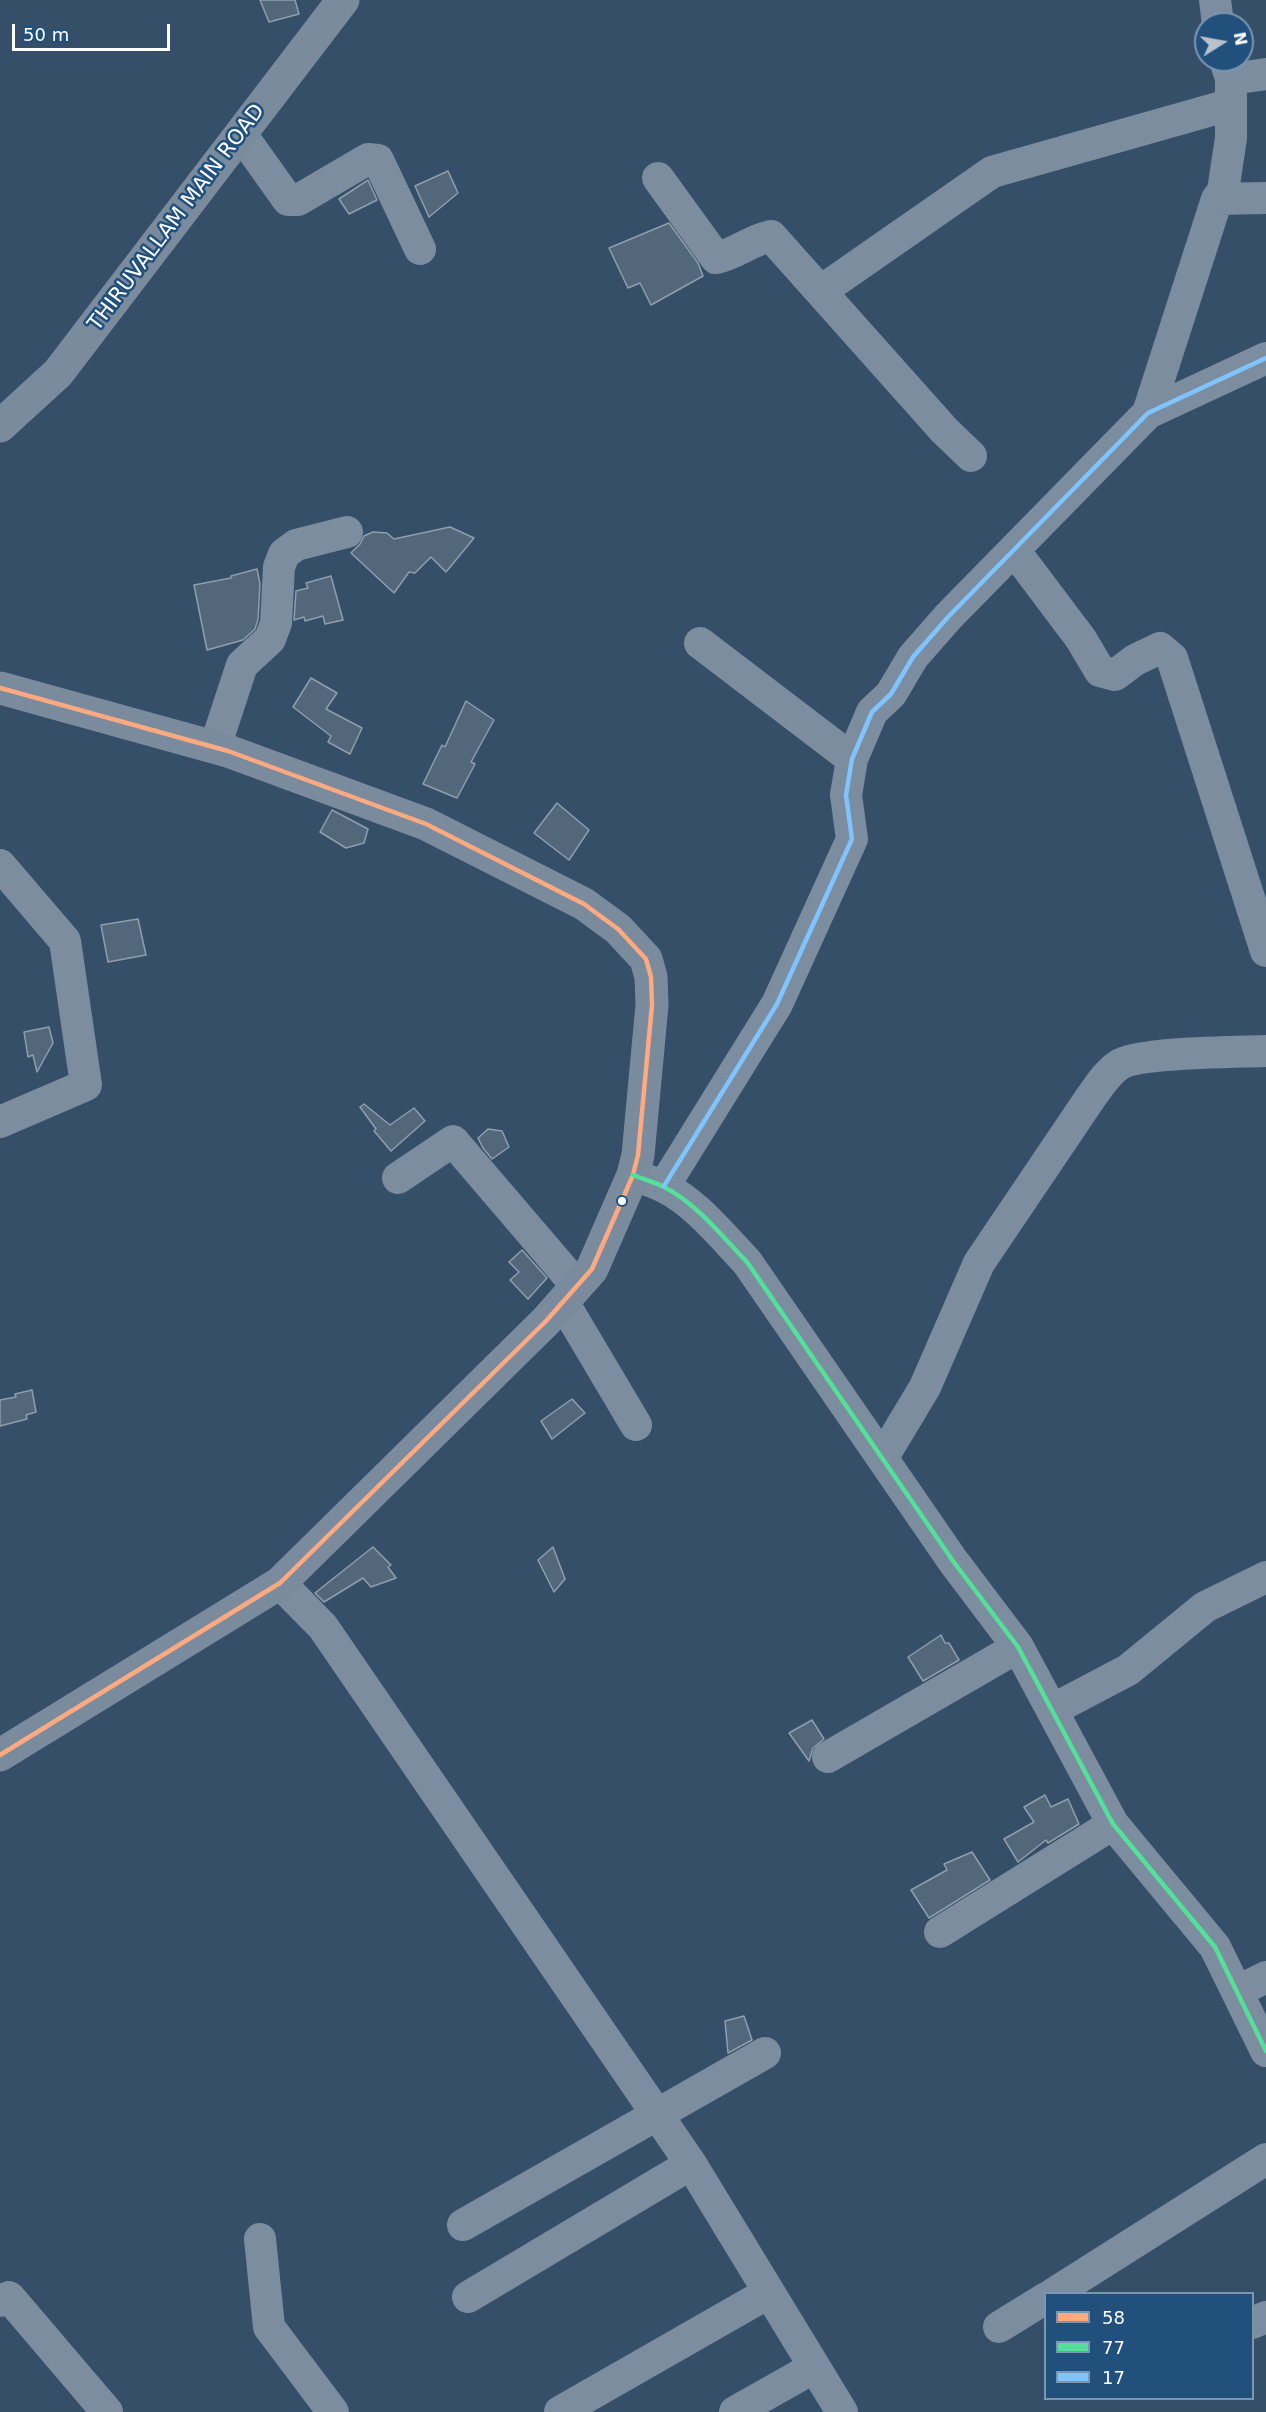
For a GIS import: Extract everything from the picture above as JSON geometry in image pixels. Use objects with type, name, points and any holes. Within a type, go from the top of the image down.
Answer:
[{"type":"main road","name":"THIRUVALLAM MAIN ROAD","points":[[0,426],[58,374],[343,0]]},
{"type":"main road","points":[[0,1755],[280,1583],[546,1321],[592,1269],[633,1175],[638,1155],[652,1005],[651,977],[646,958],[618,928],[584,904],[426,824],[215,747],[1,690]]},
{"type":"street","points":[[821,291],[992,172],[1229,81],[1266,74]]},
{"type":"street","points":[[1148,413],[1217,199],[1223,191],[1231,138],[1229,81]]},
{"type":"street","points":[[241,134],[288,200],[298,200],[368,159],[378,160],[420,249]]},
{"type":"street","points":[[658,178],[716,258],[730,255],[757,239],[771,236],[944,430],[971,456]]},
{"type":"street","points":[[1217,199],[1266,198]]},
{"type":"street","points":[[664,1186],[777,1004],[852,838],[846,795],[852,759],[872,712],[891,694],[913,657],[948,617],[1148,413],[1266,358]]},
{"type":"street","points":[[215,747],[242,665],[270,639],[276,623],[279,567],[284,554],[296,545],[347,532]]},
{"type":"street","points":[[1014,550],[1081,639],[1100,671],[1115,675],[1135,660],[1160,648],[1172,658],[1266,951]]},
{"type":"street","points":[[700,643],[852,759]]},
{"type":"street","points":[[0,865],[65,941],[86,1085],[0,1122]]},
{"type":"street","points":[[883,1457],[925,1388],[979,1263],[1091,1097],[1111,1072],[1120,1064],[1152,1057],[1266,1051]]},
{"type":"street","points":[[399,1178],[453,1141],[570,1294],[636,1425]]},
{"type":"street","points":[[633,1175],[664,1186],[680,1197],[747,1262],[953,1561],[1018,1647],[1113,1824],[1215,1947],[1266,2051]]},
{"type":"street","points":[[1052,1710],[1128,1670],[1205,1607],[1266,1577]]},
{"type":"street","points":[[280,1583],[323,1627],[691,2164],[813,2368],[842,2412]]},
{"type":"street","points":[[828,1757],[1018,1647]]},
{"type":"street","points":[[940,1932],[1113,1824]]},
{"type":"street","points":[[1238,1991],[1266,1977]]},
{"type":"street","points":[[463,2225],[765,2053]]},
{"type":"street","points":[[1056,2292],[1266,2159]]},
{"type":"street","points":[[468,2297],[691,2164]]},
{"type":"street","points":[[260,2240],[269,2327],[333,2412]]},
{"type":"street","points":[[560,2412],[768,2293]]},
{"type":"street","points":[[0,2301],[9,2297],[107,2412]]},
{"type":"street","points":[[999,2327],[1044,2299]]},
{"type":"street","points":[[735,2412],[813,2368]]},
{"type":"building","points":[[260,0],[295,0],[299,14],[269,22]]},
{"type":"building","points":[[448,171],[458,193],[429,217],[415,186]]},
{"type":"building","points":[[368,180],[377,200],[349,214],[339,199]]},
{"type":"building","points":[[669,223],[698,263],[703,276],[651,305],[640,283],[628,288],[609,248]]},
{"type":"building","points":[[450,527],[474,538],[446,572],[431,557],[415,573],[409,572],[394,593],[351,553],[364,536],[373,532],[387,533],[394,539]]},
{"type":"building","points":[[257,569],[260,584],[258,619],[255,629],[243,640],[207,650],[194,585],[231,578],[231,576]]},
{"type":"building","points":[[331,576],[343,620],[325,624],[323,616],[305,621],[304,617],[294,620],[296,591],[308,588],[306,583]]},
{"type":"building","points":[[311,678],[337,693],[326,709],[362,728],[350,754],[328,742],[331,736],[293,707]]},
{"type":"building","points":[[466,701],[494,720],[471,762],[475,764],[457,798],[423,784],[442,745],[445,747]]},
{"type":"building","points":[[557,803],[589,830],[569,860],[534,833]]},
{"type":"building","points":[[332,810],[368,829],[364,843],[346,848],[320,832]]},
{"type":"building","points":[[138,919],[146,955],[108,962],[101,925]]},
{"type":"building","points":[[49,1027],[53,1043],[37,1072],[33,1055],[28,1057],[24,1032]]},
{"type":"building","points":[[364,1104],[390,1125],[414,1108],[425,1121],[391,1151],[374,1131],[376,1129],[360,1107]]},
{"type":"building","points":[[488,1129],[502,1131],[509,1147],[492,1159],[478,1138]]},
{"type":"building","points":[[522,1250],[547,1278],[528,1299],[510,1280],[519,1272],[509,1262]]},
{"type":"building","points":[[32,1390],[36,1412],[26,1415],[27,1419],[0,1426],[0,1400],[16,1397],[15,1394]]},
{"type":"building","points":[[572,1399],[585,1413],[552,1439],[541,1421]]},
{"type":"building","points":[[373,1547],[391,1565],[388,1567],[396,1578],[371,1587],[363,1578],[324,1602],[315,1593]]},
{"type":"building","points":[[553,1547],[565,1579],[554,1592],[538,1560]]},
{"type":"building","points":[[941,1635],[945,1643],[949,1643],[959,1660],[923,1681],[908,1657]]},
{"type":"building","points":[[812,1720],[824,1739],[813,1748],[809,1761],[789,1733]]},
{"type":"building","points":[[1045,1795],[1051,1807],[1068,1799],[1079,1824],[1048,1843],[1046,1840],[1018,1862],[1004,1839],[1034,1822],[1024,1807]]},
{"type":"building","points":[[972,1852],[990,1880],[929,1918],[911,1890],[947,1870],[944,1864]]},
{"type":"building","points":[[744,2016],[752,2040],[728,2053],[725,2021]]},
{"type":"transit line","name":"17","points":[[664,1186],[777,1004],[852,839],[846,795],[852,759],[872,712],[891,694],[913,657],[948,617],[1148,413],[1266,358]]},
{"type":"transit line","name":"58","points":[[0,688],[228,751],[426,824],[584,904],[618,929],[646,959],[651,977],[652,1005],[638,1155],[633,1175],[592,1269],[546,1321],[280,1583],[0,1755]]},
{"type":"transit line","name":"77","points":[[633,1175],[660,1185],[687,1202],[747,1262],[953,1561],[1018,1647],[1113,1824],[1215,1947],[1266,2051]]}]
